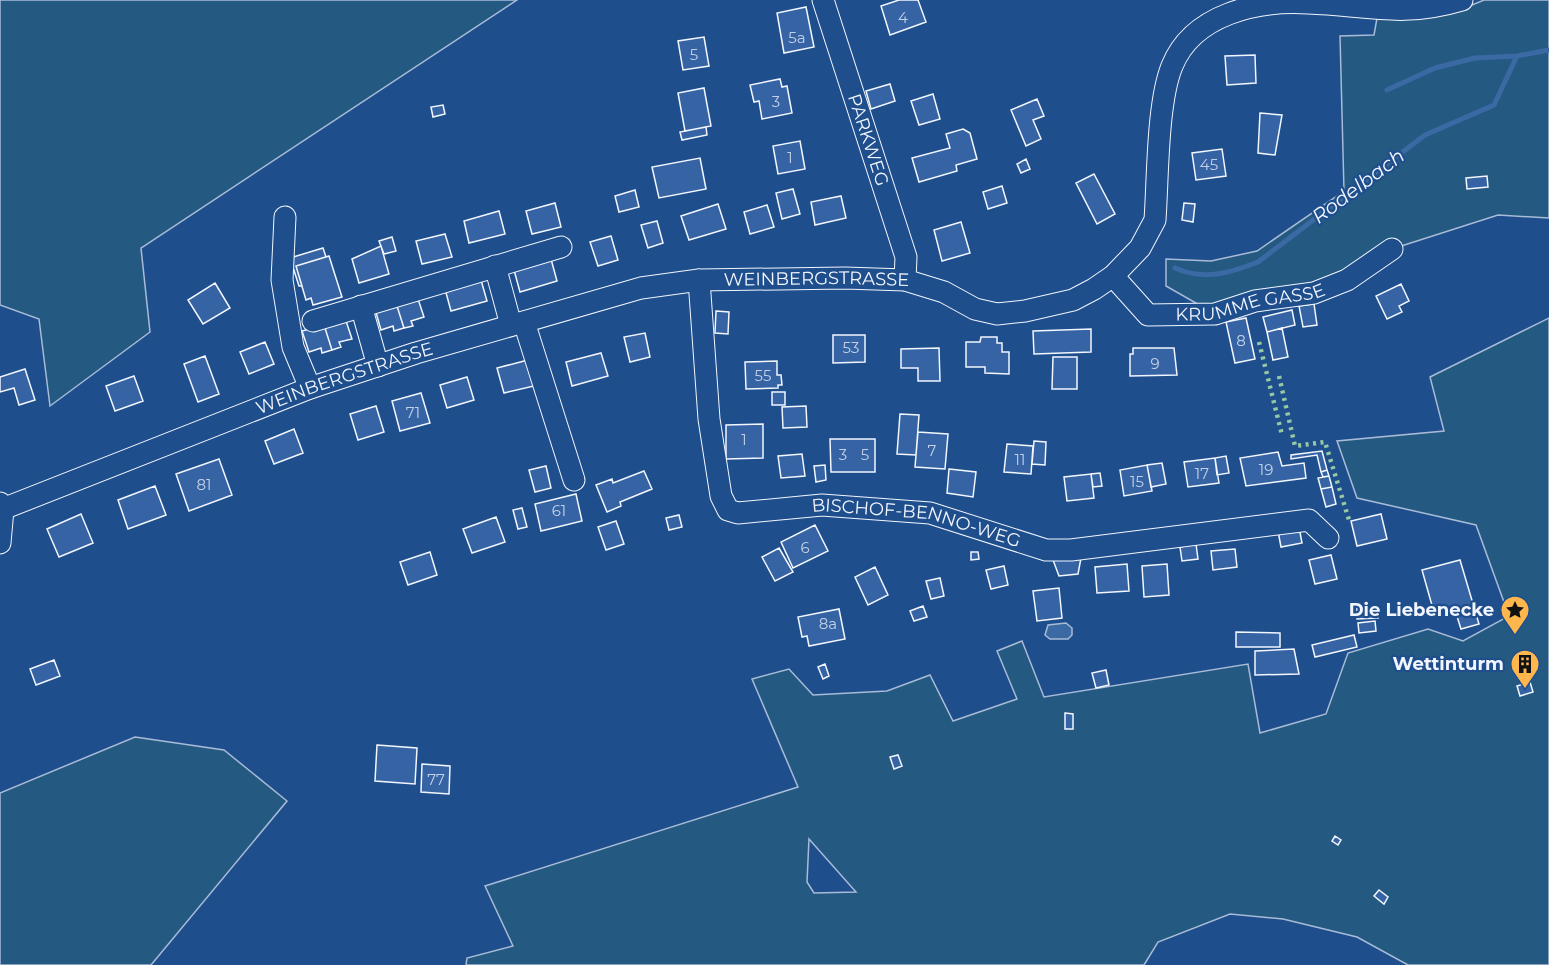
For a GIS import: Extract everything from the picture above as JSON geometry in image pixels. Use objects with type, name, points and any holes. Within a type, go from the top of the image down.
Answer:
[{"type":"street","name":"PARKWEG","points":[[823,0],[906,256],[906,280]]},
{"type":"street","name":"WEINBERGSTRASSE","points":[[1,507],[310,388],[517,323],[641,288],[699,280],[845,278],[906,280],[944,292],[975,309],[997,314],[1073,300],[1113,276],[1140,248],[1155,220],[1166,89],[1172,66],[1183,46],[1204,26],[1233,12],[1270,4],[1307,3],[1375,10],[1413,11],[1462,0]]},
{"type":"street","points":[[285,217],[282,280],[293,347],[310,388]]},
{"type":"street","points":[[313,321],[561,247]]},
{"type":"street","name":"KRUMME GASSE","points":[[1113,276],[1148,315],[1215,314],[1255,301],[1314,293],[1347,280],[1392,249]]},
{"type":"street","points":[[495,267],[574,480]]},
{"type":"street","name":"BISCHOF-BENNO-WEG","points":[[699,280],[709,419],[721,496],[728,510],[738,513],[822,505],[930,513],[1046,550],[1071,550],[1309,520],[1328,538]]},
{"type":"street","points":[[361,306],[378,366]]},
{"type":"street","points":[[0,543],[1,507]]},
{"type":"shaded area","points":[[0,0],[517,0],[141,248],[150,332],[50,406],[39,319],[0,305]]},
{"type":"shaded area","points":[[1484,0],[1549,0],[1549,218],[1498,215],[1392,249],[1347,280],[1215,314],[1166,286],[1166,259],[1211,261],[1257,251],[1344,191],[1340,36],[1374,35],[1377,18],[1432,16],[1458,10]]},
{"type":"shaded area","points":[[1549,318],[1549,965],[1408,965],[1357,937],[1283,919],[1230,914],[1158,942],[1144,965],[466,965],[467,958],[513,946],[485,886],[798,787],[752,679],[789,669],[813,695],[887,691],[930,675],[953,721],[1017,699],[997,651],[1022,641],[1044,697],[1248,664],[1260,733],[1326,714],[1348,653],[1428,629],[1463,641],[1509,616],[1476,525],[1357,498],[1337,441],[1444,431],[1430,377]],"holes":[[[809,839],[856,892],[814,893],[807,882]]]},
{"type":"shaded area","points":[[1066,623],[1072,628],[1072,635],[1068,639],[1050,639],[1045,635],[1048,625]]},
{"type":"shaded area","points":[[135,737],[224,750],[287,801],[151,965],[0,965],[0,793]]},
{"type":"building","points":[[899,0],[918,0],[926,22],[890,35],[881,6]]},
{"type":"building","points":[[806,7],[814,47],[784,53],[777,13]]},
{"type":"building","points":[[704,37],[709,66],[683,70],[678,41]]},
{"type":"building","points":[[1255,55],[1256,83],[1227,85],[1225,56]]},
{"type":"building","points":[[780,79],[782,87],[787,86],[792,113],[762,119],[759,101],[754,102],[750,85]]},
{"type":"building","points":[[890,84],[895,101],[871,109],[866,91]]},
{"type":"building","points":[[704,88],[711,126],[685,131],[678,93]]},
{"type":"building","points":[[933,94],[940,119],[919,125],[911,101]]},
{"type":"building","points":[[1037,99],[1044,116],[1033,120],[1041,139],[1026,146],[1011,110]]},
{"type":"building","points":[[443,105],[445,114],[433,117],[431,107]]},
{"type":"building","points":[[1260,113],[1282,115],[1275,155],[1258,153]]},
{"type":"building","points":[[706,127],[707,135],[682,140],[680,132]]},
{"type":"building","points":[[963,129],[970,133],[977,159],[956,165],[957,171],[919,182],[912,158],[950,148],[946,134]]},
{"type":"building","points":[[800,141],[805,169],[778,174],[773,146]]},
{"type":"building","points":[[1222,149],[1226,176],[1196,180],[1192,153]]},
{"type":"building","points":[[700,158],[706,189],[659,198],[652,167]]},
{"type":"building","points":[[1026,159],[1030,169],[1021,173],[1017,164]]},
{"type":"building","points":[[1094,174],[1115,214],[1097,224],[1076,183]]},
{"type":"building","points":[[1487,176],[1488,187],[1467,189],[1466,178]]},
{"type":"building","points":[[1002,186],[1007,203],[988,209],[983,192]]},
{"type":"building","points":[[793,189],[800,214],[782,219],[776,193]]},
{"type":"building","points":[[635,190],[639,207],[619,212],[615,196]]},
{"type":"building","points":[[841,196],[846,218],[815,225],[811,202]]},
{"type":"building","points":[[555,203],[561,227],[532,234],[526,211]]},
{"type":"building","points":[[1184,203],[1195,204],[1193,222],[1182,220]]},
{"type":"building","points":[[718,204],[726,229],[689,240],[681,216]]},
{"type":"building","points":[[767,205],[774,227],[750,234],[744,212]]},
{"type":"building","points":[[499,211],[505,234],[469,243],[464,221]]},
{"type":"building","points":[[657,221],[663,243],[648,248],[641,225]]},
{"type":"building","points":[[961,222],[970,253],[942,261],[934,230]]},
{"type":"building","points":[[445,234],[452,257],[422,264],[416,241]]},
{"type":"building","points":[[611,236],[618,260],[598,266],[590,242]]},
{"type":"building","points":[[392,237],[396,251],[384,254],[379,241]]},
{"type":"building","points":[[381,246],[389,274],[359,283],[352,259]]},
{"type":"building","points":[[323,248],[326,257],[296,266],[302,286],[299,286],[290,258]]},
{"type":"building","points":[[329,256],[342,297],[313,305],[311,298],[306,300],[296,266]]},
{"type":"building","points":[[551,259],[557,281],[520,292],[514,270]]},
{"type":"building","points":[[481,280],[487,301],[451,311],[445,289]]},
{"type":"building","points":[[215,283],[230,308],[203,324],[188,300]]},
{"type":"building","points":[[1401,284],[1409,301],[1399,306],[1402,312],[1387,319],[1376,296]]},
{"type":"building","points":[[417,296],[424,317],[411,321],[413,326],[404,328],[396,303]]},
{"type":"building","points":[[396,303],[404,328],[394,331],[393,326],[381,330],[375,309]]},
{"type":"building","points":[[1314,304],[1317,325],[1303,327],[1299,306]]},
{"type":"building","points":[[1292,310],[1295,325],[1267,332],[1263,317]]},
{"type":"building","points":[[716,311],[729,312],[728,334],[715,333]]},
{"type":"building","points":[[345,318],[352,339],[339,342],[341,347],[332,350],[324,325]]},
{"type":"building","points":[[1246,318],[1255,359],[1235,363],[1226,322]]},
{"type":"building","points":[[324,325],[332,350],[322,353],[321,348],[309,352],[302,331]]},
{"type":"building","points":[[1282,328],[1288,357],[1273,360],[1267,332]]},
{"type":"building","points":[[1091,329],[1091,352],[1034,354],[1033,331]]},
{"type":"building","points":[[645,333],[650,357],[630,362],[624,337]]},
{"type":"building","points":[[833,335],[865,335],[865,362],[833,363]]},
{"type":"building","points":[[981,337],[997,337],[997,343],[1002,343],[1002,352],[1009,352],[1009,374],[985,373],[985,367],[966,367],[966,342],[980,342]]},
{"type":"building","points":[[265,342],[274,364],[249,374],[240,352]]},
{"type":"building","points":[[939,348],[940,381],[918,381],[918,368],[901,368],[901,349]]},
{"type":"building","points":[[1133,348],[1174,348],[1177,375],[1130,376],[1130,354],[1133,354]]},
{"type":"building","points":[[601,353],[608,376],[572,386],[566,362]]},
{"type":"building","points":[[205,356],[219,394],[198,402],[184,364]]},
{"type":"building","points":[[1053,357],[1077,357],[1077,389],[1052,389]]},
{"type":"building","points":[[528,360],[534,386],[504,393],[497,368]]},
{"type":"building","points":[[777,361],[777,375],[781,375],[782,385],[778,385],[778,388],[746,389],[745,362]]},
{"type":"building","points":[[25,369],[35,400],[19,405],[14,388],[0,392],[0,377]]},
{"type":"building","points":[[134,376],[143,401],[115,411],[106,386]]},
{"type":"building","points":[[467,377],[474,400],[447,408],[440,385]]},
{"type":"building","points":[[772,392],[785,392],[785,405],[772,405]]},
{"type":"building","points":[[421,393],[430,423],[400,431],[392,401]]},
{"type":"building","points":[[376,406],[384,432],[358,440],[350,414]]},
{"type":"building","points":[[806,406],[807,427],[783,428],[782,407]]},
{"type":"building","points":[[900,414],[919,415],[916,455],[897,454]]},
{"type":"building","points":[[763,424],[763,458],[726,459],[726,425]]},
{"type":"building","points":[[294,429],[303,453],[274,464],[265,441]]},
{"type":"building","points":[[918,432],[948,434],[945,469],[915,467]]},
{"type":"building","points":[[830,439],[875,439],[875,472],[831,472]]},
{"type":"building","points":[[1034,441],[1046,442],[1045,465],[1032,464]]},
{"type":"building","points":[[1007,444],[1033,446],[1031,474],[1004,472]]},
{"type":"building","points":[[1322,451],[1327,470],[1321,472],[1317,455],[1291,459],[1291,455]]},
{"type":"building","points":[[1278,452],[1282,466],[1304,463],[1306,478],[1246,486],[1240,458]]},
{"type":"building","points":[[802,454],[805,476],[781,478],[778,456]]},
{"type":"building","points":[[1226,456],[1229,473],[1217,475],[1215,458]]},
{"type":"building","points":[[1215,458],[1219,483],[1188,487],[1184,462]]},
{"type":"building","points":[[219,459],[232,495],[189,511],[176,474]]},
{"type":"building","points":[[1162,463],[1166,484],[1151,487],[1147,465]]},
{"type":"building","points":[[825,465],[826,480],[816,482],[814,466]]},
{"type":"building","points":[[1147,465],[1152,491],[1124,496],[1120,470]]},
{"type":"building","points":[[546,466],[551,488],[535,492],[529,470]]},
{"type":"building","points":[[949,469],[976,472],[973,497],[947,493]]},
{"type":"building","points":[[1327,470],[1329,476],[1323,477],[1321,472]]},
{"type":"building","points":[[644,471],[652,489],[620,502],[621,506],[607,512],[596,485],[612,479],[613,483]]},
{"type":"building","points":[[1100,473],[1102,486],[1093,487],[1091,474]]},
{"type":"building","points":[[1091,474],[1094,498],[1067,501],[1064,477]]},
{"type":"building","points":[[1329,476],[1332,487],[1321,489],[1318,478]]},
{"type":"building","points":[[155,486],[166,515],[128,529],[118,500]]},
{"type":"building","points":[[1332,487],[1336,504],[1326,507],[1321,489]]},
{"type":"building","points":[[576,494],[582,521],[541,531],[535,504]]},
{"type":"building","points":[[522,508],[527,527],[518,529],[513,510]]},
{"type":"building","points":[[81,514],[93,543],[59,557],[47,529]]},
{"type":"building","points":[[1381,514],[1387,539],[1357,546],[1351,521]]},
{"type":"building","points":[[679,515],[682,527],[669,530],[666,518]]},
{"type":"building","points":[[496,517],[505,542],[472,553],[463,529]]},
{"type":"building","points":[[616,521],[624,544],[606,550],[598,527]]},
{"type":"building","points":[[815,525],[828,551],[793,568],[781,542]]},
{"type":"building","points":[[1299,527],[1302,543],[1281,547],[1278,531]]},
{"type":"building","points":[[1196,544],[1198,559],[1182,561],[1180,547]]},
{"type":"building","points":[[779,548],[793,572],[775,581],[762,557]]},
{"type":"building","points":[[1235,549],[1237,567],[1213,570],[1211,551]]},
{"type":"building","points":[[430,552],[437,575],[408,585],[400,562]]},
{"type":"building","points":[[971,552],[978,552],[979,559],[971,560]]},
{"type":"building","points":[[1331,555],[1337,579],[1315,584],[1309,560]]},
{"type":"building","points":[[1081,558],[1078,574],[1059,576],[1053,560]]},
{"type":"building","points":[[1460,560],[1479,624],[1461,629],[1455,610],[1435,616],[1422,570]]},
{"type":"building","points":[[1127,564],[1129,591],[1097,593],[1095,567]]},
{"type":"building","points":[[1167,564],[1169,595],[1144,597],[1142,566]]},
{"type":"building","points":[[1004,566],[1008,585],[991,589],[986,570]]},
{"type":"building","points":[[875,567],[888,595],[868,605],[855,577]]},
{"type":"building","points":[[940,578],[944,596],[931,599],[926,581]]},
{"type":"building","points":[[1059,588],[1062,618],[1037,621],[1033,591]]},
{"type":"building","points":[[923,606],[927,617],[914,621],[910,611]]},
{"type":"building","points":[[1357,607],[1378,607],[1378,618],[1357,619]]},
{"type":"building","points":[[839,609],[845,639],[809,646],[807,636],[802,637],[798,617]]},
{"type":"building","points":[[1375,621],[1376,631],[1359,633],[1358,623]]},
{"type":"building","points":[[1236,632],[1280,633],[1280,647],[1236,647]]},
{"type":"building","points":[[1354,635],[1357,647],[1315,657],[1312,645]]},
{"type":"building","points":[[1294,649],[1299,674],[1255,675],[1255,651]]},
{"type":"building","points":[[54,660],[60,676],[36,685],[30,669]]},
{"type":"building","points":[[825,664],[829,676],[823,679],[818,667]]},
{"type":"building","points":[[1106,670],[1109,685],[1096,688],[1092,673]]},
{"type":"building","name":"Wettinturm","points":[[1530,682],[1533,692],[1520,696],[1517,686]]},
{"type":"building","points":[[1065,713],[1073,714],[1073,729],[1065,729]]},
{"type":"building","points":[[377,745],[417,748],[415,784],[375,781]]},
{"type":"building","points":[[898,755],[902,766],[894,769],[890,757]]},
{"type":"building","points":[[422,764],[450,766],[449,794],[421,792]]},
{"type":"building","points":[[1335,836],[1341,840],[1338,845],[1332,841]]},
{"type":"building","points":[[1379,890],[1388,897],[1384,904],[1374,896]]},
{"type":"waterway","points":[[1387,90],[1435,68],[1475,58],[1517,56],[1549,50]]},
{"type":"waterway","name":"Rodelbach","points":[[1175,268],[1207,275],[1258,262],[1425,135],[1494,105],[1517,56]]},
{"type":"hedge","points":[[1259,342],[1282,435]]},
{"type":"hedge","points":[[1279,376],[1295,446],[1325,442],[1349,520]]},
{"type":"place","name":"Die Liebenecke","points":[[1515,636]]},
{"type":"place","name":"Wettinturm","points":[[1525,690]]}]
